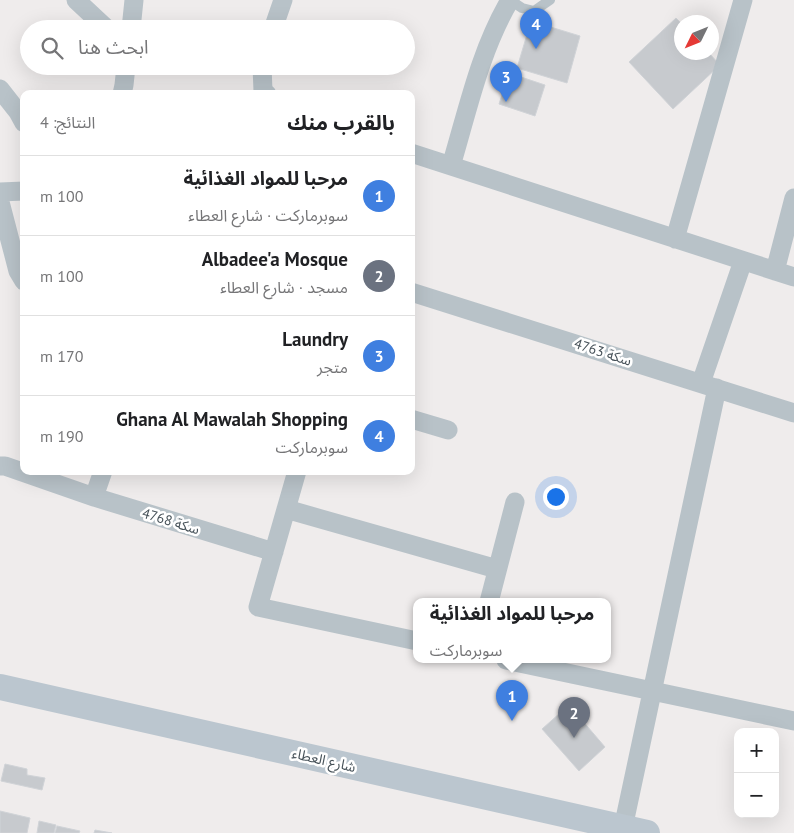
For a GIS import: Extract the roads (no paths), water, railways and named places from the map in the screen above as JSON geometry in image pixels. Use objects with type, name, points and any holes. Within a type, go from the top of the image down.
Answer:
[{"type":"street","points":[[76,0],[97,20]]},
{"type":"street","points":[[132,20],[134,0]]},
{"type":"street","points":[[276,20],[283,0]]},
{"type":"street","points":[[451,166],[481,64],[495,27],[510,0]]},
{"type":"street","points":[[675,238],[742,0]]},
{"type":"street","points":[[123,90],[125,75]]},
{"type":"street","points":[[262,75],[263,90]]},
{"type":"street","points":[[0,88],[20,116]]},
{"type":"street","points":[[415,154],[794,277]]},
{"type":"street","points":[[0,192],[20,191]]},
{"type":"street","points":[[774,271],[794,198]]},
{"type":"street","points":[[0,202],[20,274]]},
{"type":"street","points":[[635,830],[652,691],[709,386],[743,260]]},
{"type":"street","name":"سكة 4763","points":[[415,293],[794,413]]},
{"type":"street","points":[[415,420],[448,430]]},
{"type":"street","name":"سكة 4768","points":[[0,466],[20,471]]},
{"type":"street","name":"سكة 4768","points":[[31,475],[94,497],[274,552]]},
{"type":"street","points":[[94,497],[102,475]]},
{"type":"street","points":[[296,475],[258,607],[413,640]]},
{"type":"street","points":[[490,598],[515,502]]},
{"type":"street","points":[[286,509],[497,569]]},
{"type":"street","points":[[520,663],[794,721]]},
{"type":"street","name":"شارع العطاء","points":[[0,688],[635,830]]},
{"type":"lane","points":[[510,0],[522,8],[534,10],[550,0]]},
{"type":"place","name":"Ghana Al Mawalah Shopping","points":[[536,49]]},
{"type":"place","name":"Laundry","points":[[506,102]]},
{"type":"place","name":"مرحبا للمواد الغذائية","points":[[512,721]]},
{"type":"place","name":"Albadee'a Mosque","points":[[574,738]]}]
